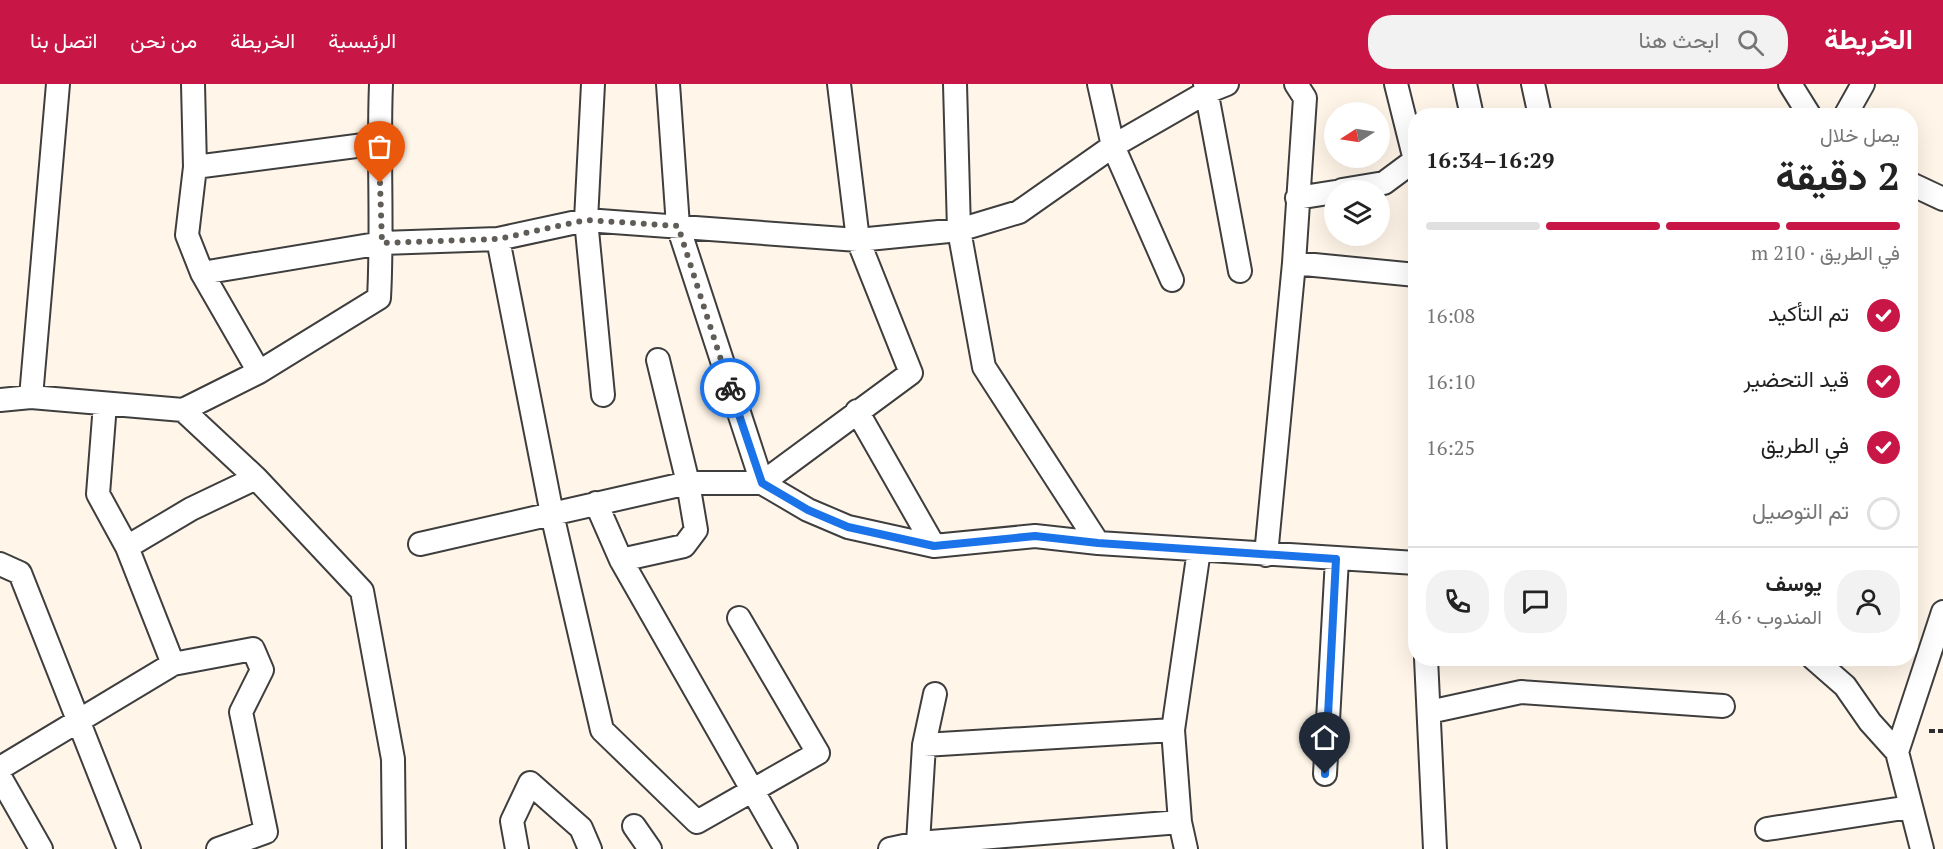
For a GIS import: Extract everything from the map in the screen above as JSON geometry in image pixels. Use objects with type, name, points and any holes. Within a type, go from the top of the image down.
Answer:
[{"type":"street","points":[[31,397],[58,84]]},
{"type":"street","points":[[193,84],[195,167],[187,235],[202,273],[258,372]]},
{"type":"street","points":[[0,400],[31,397],[183,410],[258,372],[379,298],[382,243],[379,143],[381,84]]},
{"type":"street","points":[[593,84],[586,220],[603,394]]},
{"type":"street","points":[[668,84],[678,226],[762,483]]},
{"type":"street","points":[[762,483],[911,373],[858,240],[839,84]]},
{"type":"street","points":[[955,84],[959,230],[984,367],[1098,543]]},
{"type":"street","points":[[1099,84],[1113,146],[1172,280]]},
{"type":"street","points":[[1266,555],[1294,263],[1305,98],[1296,84]]},
{"type":"street","points":[[1396,84],[1408,135]]},
{"type":"street","points":[[1465,84],[1470,108]]},
{"type":"street","points":[[1533,84],[1538,108]]},
{"type":"street","points":[[1790,84],[1805,108]]},
{"type":"street","points":[[1850,108],[1863,84]]},
{"type":"street","points":[[202,273],[382,243],[498,239],[586,220],[858,240],[959,230],[1019,212],[1113,146],[1213,87],[1240,271]]},
{"type":"street","points":[[195,167],[379,143]]},
{"type":"street","points":[[1388,180],[1408,165]]},
{"type":"street","points":[[1918,187],[1943,199]]},
{"type":"street","points":[[1298,198],[1324,194]]},
{"type":"street","points":[[498,239],[552,514],[602,730],[697,822],[818,753],[739,618]]},
{"type":"street","points":[[1294,263],[1408,274]]},
{"type":"street","points":[[621,560],[684,546],[696,530],[688,483],[658,360]]},
{"type":"street","points":[[105,404],[98,494],[127,547],[173,664]]},
{"type":"street","points":[[183,410],[256,478],[362,591],[393,759],[394,849]]},
{"type":"street","points":[[857,411],[934,546]]},
{"type":"street","points":[[127,547],[191,509],[256,478]]},
{"type":"street","points":[[420,544],[688,483],[762,483],[808,510],[848,527],[934,546],[1035,536],[1098,543],[1266,555],[1408,562]]},
{"type":"street","points":[[596,503],[621,560],[786,849]]},
{"type":"street","points":[[1186,849],[1180,822],[1173,730],[1199,550]]},
{"type":"street","points":[[1325,774],[1336,559]]},
{"type":"street","points":[[0,564],[20,573],[129,849]]},
{"type":"street","points":[[1897,752],[1943,612]]},
{"type":"street","points":[[0,768],[173,664],[253,649],[262,670],[241,712],[266,832],[218,849]]},
{"type":"street","points":[[1426,666],[1435,849]]},
{"type":"street","points":[[1821,666],[1845,686],[1870,722],[1897,752],[1922,849]]},
{"type":"street","points":[[1429,712],[1521,692],[1724,706]]},
{"type":"street","points":[[918,843],[924,745],[935,694]]},
{"type":"street","points":[[924,745],[1173,730]]},
{"type":"street","points":[[0,777],[41,849]]},
{"type":"street","points":[[517,849],[512,821],[530,783],[581,828],[590,849]]},
{"type":"street","points":[[1767,829],[1910,807]]},
{"type":"street","points":[[890,849],[918,843],[997,843],[1180,822]]},
{"type":"street","points":[[634,826],[650,849]]},
{"type":"way so far","points":[[380,183],[382,243],[498,239],[586,220],[678,226],[730,388]]},
{"type":"route","points":[[730,388],[762,483],[808,510],[848,527],[934,546],[1035,536],[1098,543],[1336,559],[1325,774]]}]
